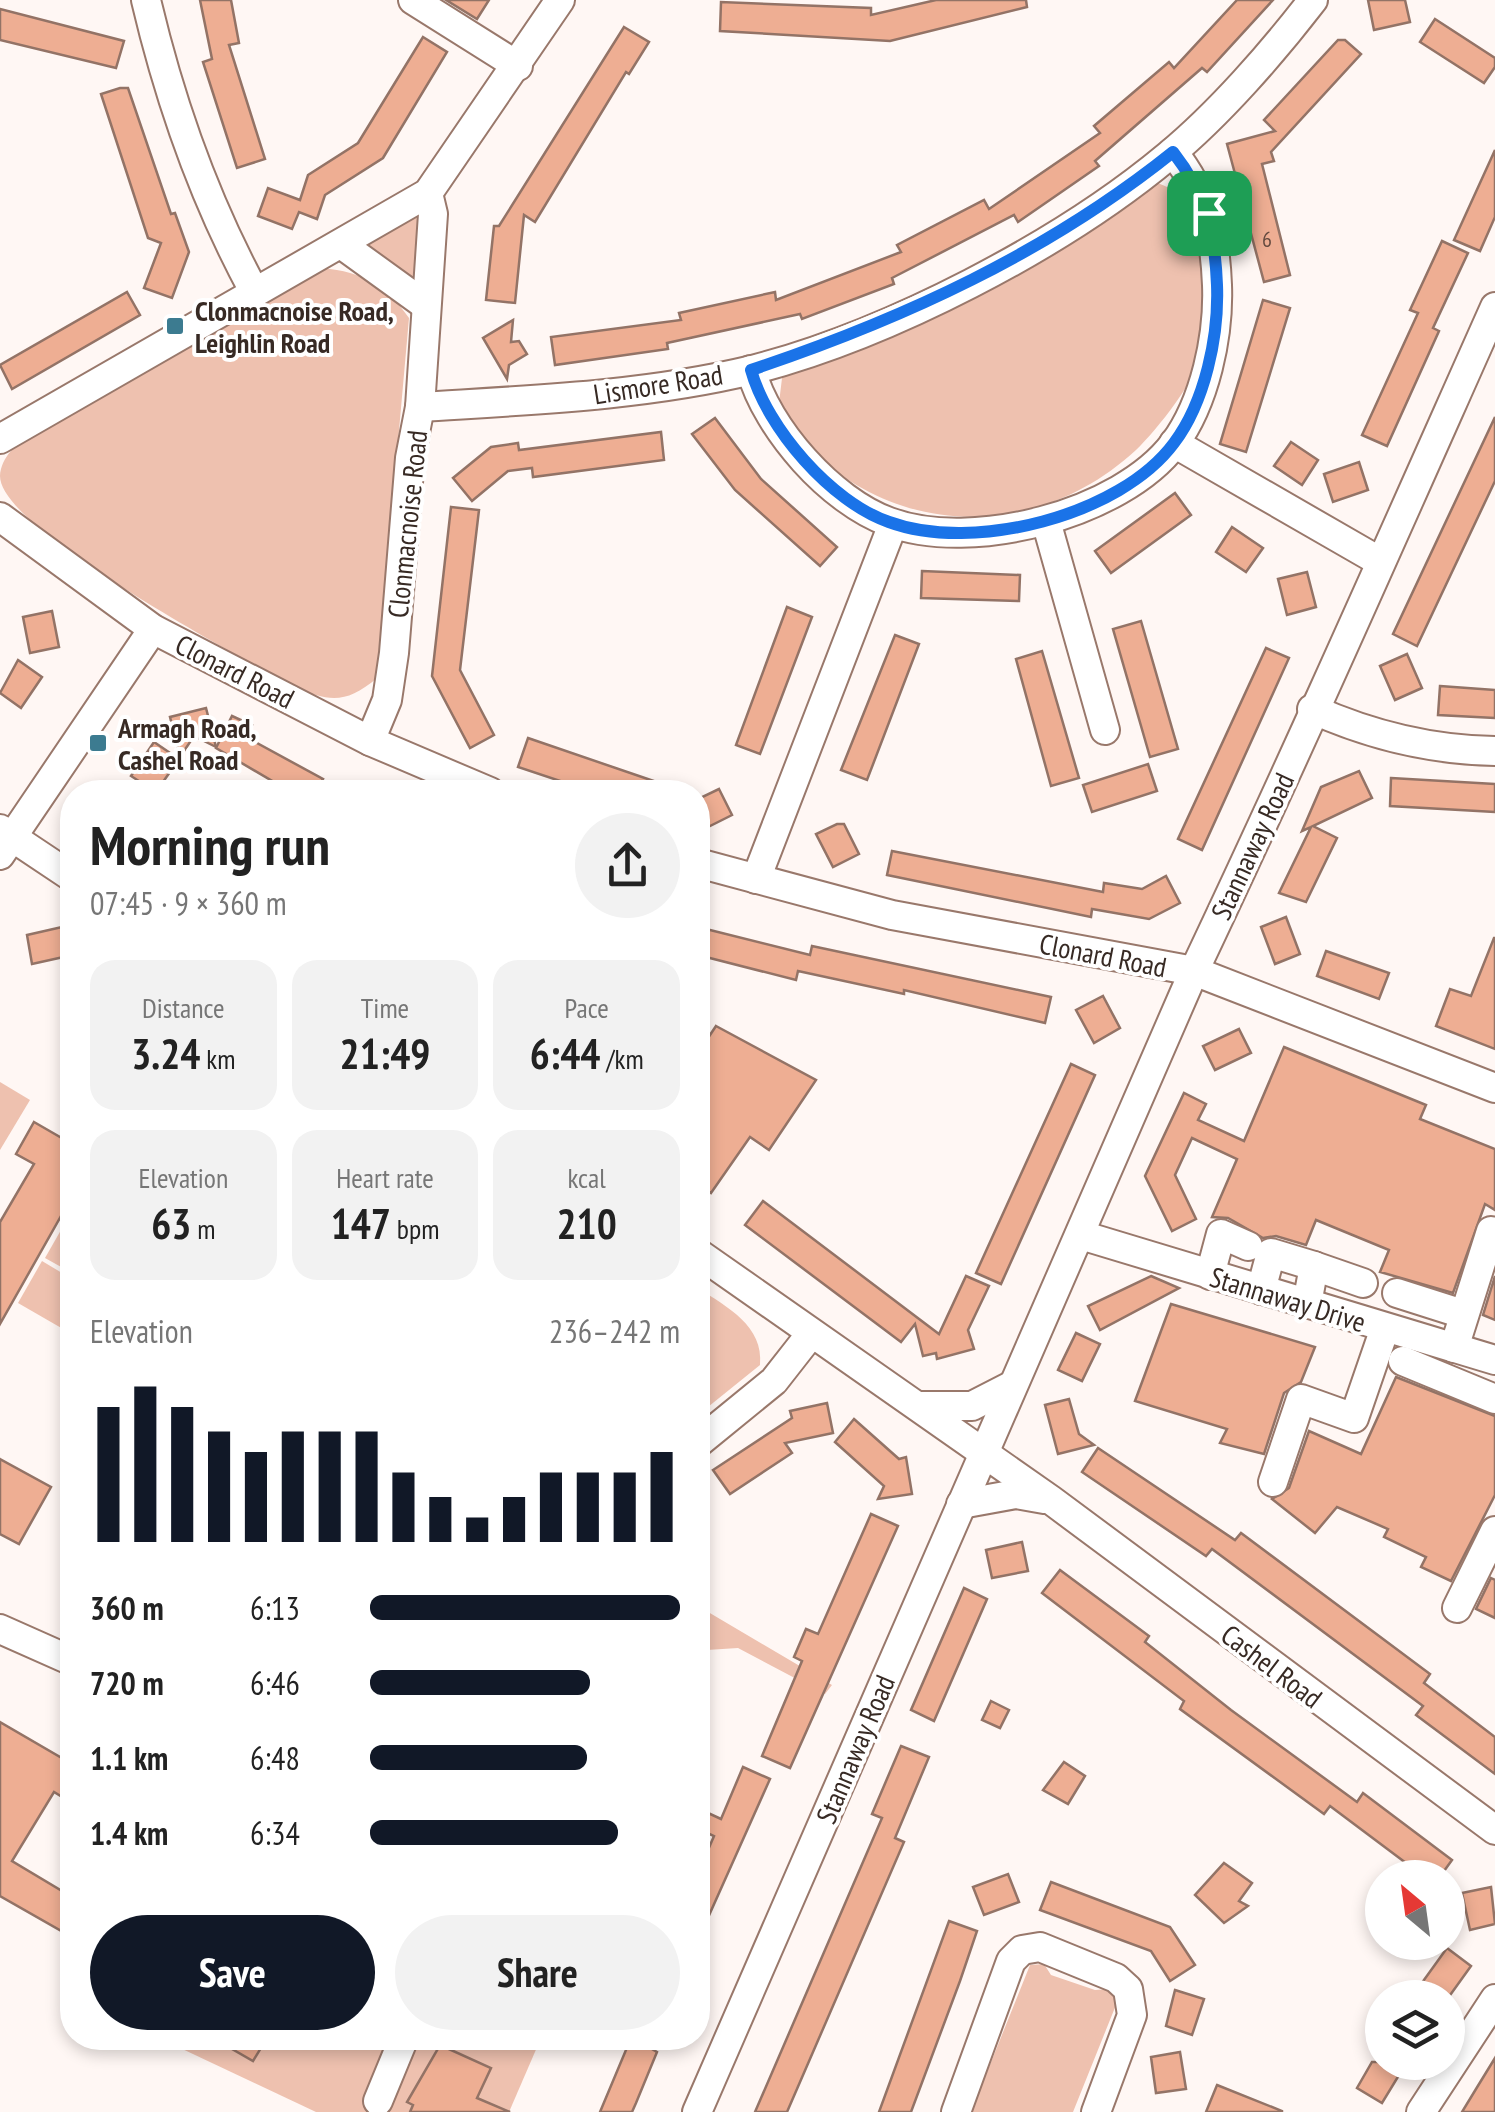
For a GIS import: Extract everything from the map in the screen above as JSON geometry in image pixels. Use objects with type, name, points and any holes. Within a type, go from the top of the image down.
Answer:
[{"type":"street","points":[[146,0],[168,86],[196,167],[254,292]]},
{"type":"street","points":[[412,0],[518,66]]},
{"type":"street","points":[[0,439],[428,193],[560,0]]},
{"type":"street","name":"Lismore Road","points":[[420,407],[565,398],[751,370],[954,291],[1018,257],[1173,152],[1312,0]]},
{"type":"street","points":[[751,370],[787,442],[871,514],[893,524],[1009,530],[1046,521],[1122,490],[1174,444],[1203,383],[1218,316],[1216,250],[1209,213],[1190,173],[1173,152]]},
{"type":"street","name":"Clonmacnoise Road","points":[[370,741],[386,700],[410,458],[420,407],[424,304],[434,214],[428,193]]},
{"type":"street","points":[[341,244],[424,304]]},
{"type":"street","name":"Stannaway Road","points":[[697,2112],[1194,971],[1494,314]]},
{"type":"street","points":[[1174,444],[1379,561]]},
{"type":"street","name":"Clonard Road","points":[[0,516],[153,629],[370,741],[462,780]]},
{"type":"street","points":[[1046,521],[1105,730]]},
{"type":"street","points":[[756,879],[893,524]]},
{"type":"street","points":[[60,871],[4,840],[153,629]]},
{"type":"street","points":[[1312,709],[1348,725],[1420,744],[1495,752]]},
{"type":"street","name":"Clonard Road","points":[[710,866],[892,915],[1194,971],[1495,1088]]},
{"type":"street","points":[[1454,1348],[1491,1230],[1495,1232]]},
{"type":"street","points":[[1210,1276],[1221,1234],[1248,1246]]},
{"type":"street","name":"Stannaway Drive","points":[[1081,1236],[1495,1360]]},
{"type":"street","points":[[1261,1290],[1271,1254],[1363,1283]]},
{"type":"street","name":"Cashel Road","points":[[710,1262],[1051,1500],[1495,1830]]},
{"type":"street","points":[[1306,1304],[1314,1266]]},
{"type":"street","points":[[1396,1293],[1463,1314]]},
{"type":"street","points":[[1273,1482],[1301,1399],[1354,1418],[1385,1328]]},
{"type":"street","points":[[710,1433],[774,1381],[810,1334]]},
{"type":"street","points":[[1404,1362],[1495,1400]]},
{"type":"street","points":[[920,1406],[972,1406],[1011,1386]]},
{"type":"street","points":[[960,1504],[1016,1494],[1051,1500]]},
{"type":"street","points":[[1458,1608],[1495,1532]]},
{"type":"street","points":[[0,1629],[60,1656]]},
{"type":"street","points":[[956,2112],[1012,1961],[1022,1950],[1040,1947],[1116,1978],[1128,1989],[1132,2015],[1101,2110]]},
{"type":"street","points":[[1420,2112],[1495,1999]]},
{"type":"street","points":[[378,2101],[399,2050]]},
{"type":"shaded area","points":[[1149,180],[1179,194],[1201,225],[1206,321],[1205,340],[1194,374],[1165,417],[1136,450],[1099,478],[1060,499],[1018,512],[975,517],[933,513],[891,502],[851,482],[804,442],[779,403],[783,370]]},
{"type":"shaded area","points":[[418,212],[416,283],[365,244]]},
{"type":"shaded area","points":[[315,268],[344,271],[368,280],[390,296],[409,318],[377,678],[356,692],[337,698],[294,687],[179,622],[80,559],[39,528],[11,499],[0,476],[7,457],[30,432]]},
{"type":"shaded area","points":[[0,1082],[30,1100],[0,1150]]},
{"type":"shaded area","points":[[60,1232],[60,1266],[45,1258]]},
{"type":"shaded area","points":[[42,1261],[60,1272],[60,1327],[18,1303]]},
{"type":"shaded area","points":[[710,1296],[750,1329],[760,1351],[760,1365],[710,1405]]},
{"type":"shaded area","points":[[710,1613],[832,1685],[825,1694],[738,1648],[710,1650]]},
{"type":"shaded area","points":[[1044,1964],[1051,1975],[1095,1990],[1109,1989],[1118,2000],[1073,2112],[971,2112],[1030,1965]]},
{"type":"shaded area","points":[[184,2050],[536,2050],[509,2112],[316,2112]]},
{"type":"building","points":[[200,0],[231,0],[239,43],[229,45],[265,159],[237,168],[203,62],[212,59]]},
{"type":"building","points":[[446,0],[489,0],[477,19]]},
{"type":"building","points":[[936,0],[1026,0],[1027,7],[890,41],[720,31],[721,2],[871,8],[871,15]]},
{"type":"building","points":[[1237,0],[1273,0],[1207,72],[1202,68],[1095,161],[1099,166],[1018,222],[1014,215],[892,278],[894,284],[802,319],[800,314],[667,343],[668,349],[555,365],[551,337],[681,320],[679,313],[775,292],[776,300],[901,252],[897,245],[984,200],[989,209],[1100,133],[1094,126],[1169,62],[1174,68]]},
{"type":"building","points":[[1368,0],[1405,0],[1410,22],[1374,30]]},
{"type":"building","points":[[0,9],[124,41],[116,68],[0,40]]},
{"type":"building","points":[[1435,19],[1495,58],[1495,67],[1484,83],[1420,42]]},
{"type":"building","points":[[624,27],[649,42],[629,74],[626,72],[535,222],[524,215],[515,303],[486,300],[494,226],[499,226]]},
{"type":"building","points":[[423,37],[447,52],[383,158],[325,195],[317,219],[299,212],[292,229],[258,216],[268,188],[300,200],[308,175],[358,143]]},
{"type":"building","points":[[1338,40],[1345,40],[1361,54],[1271,152],[1274,161],[1262,164],[1290,275],[1264,282],[1227,144],[1275,131],[1264,120]]},
{"type":"building","points":[[128,88],[171,214],[175,213],[189,252],[172,298],[144,288],[161,243],[148,238],[101,94]]},
{"type":"building","points":[[1495,150],[1495,217],[1480,251],[1454,240]]},
{"type":"building","points":[[1442,241],[1468,253],[1433,328],[1439,331],[1387,446],[1362,435],[1418,313],[1410,310]]},
{"type":"building","points":[[127,292],[140,315],[12,389],[0,365]]},
{"type":"building","points":[[1263,300],[1290,308],[1246,452],[1220,444]]},
{"type":"building","points":[[513,320],[511,342],[519,341],[527,354],[509,365],[507,379],[483,338]]},
{"type":"building","points":[[1495,417],[1495,481],[1417,646],[1393,634]]},
{"type":"building","points":[[715,418],[761,479],[837,547],[820,566],[735,490],[692,434]]},
{"type":"building","points":[[661,432],[664,460],[533,477],[532,468],[508,471],[472,501],[453,478],[491,447],[518,443],[519,450]]},
{"type":"building","points":[[1291,442],[1318,460],[1302,485],[1274,466]]},
{"type":"building","points":[[1359,462],[1368,490],[1333,502],[1324,474]]},
{"type":"building","points":[[1175,493],[1191,515],[1111,573],[1095,551]]},
{"type":"building","points":[[451,507],[479,510],[460,670],[494,735],[470,748],[432,676]]},
{"type":"building","points":[[1232,527],[1263,548],[1246,572],[1216,552]]},
{"type":"building","points":[[922,571],[1020,575],[1019,601],[921,598]]},
{"type":"building","points":[[1307,572],[1316,607],[1287,615],[1278,579]]},
{"type":"building","points":[[787,607],[812,617],[760,754],[736,745]]},
{"type":"building","points":[[52,611],[59,647],[30,653],[23,617]]},
{"type":"building","points":[[1141,621],[1178,749],[1150,757],[1113,629]]},
{"type":"building","points":[[895,635],[919,644],[867,780],[841,770]]},
{"type":"building","points":[[1266,648],[1289,658],[1202,850],[1178,839]]},
{"type":"building","points":[[1042,651],[1079,778],[1051,786],[1016,659]]},
{"type":"building","points":[[1407,654],[1422,688],[1395,700],[1380,666]]},
{"type":"building","points":[[18,660],[42,677],[21,708],[0,693]]},
{"type":"building","points":[[1440,686],[1495,690],[1495,718],[1438,715]]},
{"type":"building","points":[[206,708],[216,747],[194,736],[180,757],[170,717]]},
{"type":"building","points":[[232,716],[252,725],[246,737],[323,779],[271,780],[216,748]]},
{"type":"building","points":[[528,738],[651,780],[557,780],[518,767]]},
{"type":"building","points":[[154,742],[179,759],[164,780],[137,780],[131,776]]},
{"type":"building","points":[[1148,764],[1157,791],[1092,812],[1083,785]]},
{"type":"building","points":[[1359,771],[1372,798],[1313,826],[1337,838],[1306,902],[1279,893],[1311,827],[1302,831],[1321,787]]},
{"type":"building","points":[[1391,778],[1495,784],[1495,812],[1390,806]]},
{"type":"building","points":[[719,789],[732,815],[710,826],[710,793]]},
{"type":"building","points":[[844,824],[859,854],[833,867],[816,834]]},
{"type":"building","points":[[892,851],[1103,892],[1104,883],[1142,889],[1166,876],[1180,903],[1149,919],[1092,909],[1091,917],[887,875]]},
{"type":"building","points":[[1286,917],[1300,954],[1275,964],[1261,927]]},
{"type":"building","points":[[60,927],[60,958],[32,964],[27,935]]},
{"type":"building","points":[[710,930],[810,955],[812,946],[1051,997],[1045,1023],[904,990],[904,994],[798,971],[796,980],[710,958]]},
{"type":"building","points":[[1494,938],[1495,1049],[1436,1026],[1450,989],[1471,996]]},
{"type":"building","points":[[1326,951],[1389,973],[1379,999],[1317,976]]},
{"type":"building","points":[[1103,996],[1120,1028],[1094,1043],[1076,1010]]},
{"type":"building","points":[[716,1026],[816,1080],[769,1150],[750,1137],[711,1193],[710,1192],[710,1035]]},
{"type":"building","points":[[1239,1029],[1251,1053],[1215,1070],[1203,1046]]},
{"type":"building","points":[[1284,1047],[1426,1105],[1420,1119],[1495,1149],[1495,1210],[1485,1204],[1453,1293],[1380,1272],[1389,1250],[1316,1220],[1306,1245],[1276,1236],[1263,1238],[1228,1218],[1212,1217],[1237,1159],[1192,1138],[1175,1175],[1196,1219],[1172,1231],[1145,1176],[1184,1093],[1206,1104],[1198,1120],[1244,1141]]},
{"type":"building","points":[[1071,1064],[1095,1075],[1001,1284],[976,1273]]},
{"type":"building","points":[[34,1122],[60,1137],[60,1218],[0,1324],[0,1222],[34,1164],[16,1154]]},
{"type":"building","points":[[763,1201],[939,1334],[966,1276],[989,1286],[968,1330],[974,1349],[937,1359],[936,1353],[923,1356],[915,1324],[901,1342],[745,1225]]},
{"type":"building","points":[[1151,1276],[1179,1288],[1100,1330],[1088,1306]]},
{"type":"building","points":[[1495,1276],[1495,1320],[1483,1315]]},
{"type":"building","points":[[1171,1304],[1315,1347],[1301,1382],[1284,1393],[1264,1454],[1220,1443],[1227,1429],[1135,1401]]},
{"type":"building","points":[[1076,1333],[1100,1344],[1082,1381],[1058,1370]]},
{"type":"building","points":[[1396,1377],[1495,1416],[1495,1495],[1451,1581],[1421,1567],[1426,1557],[1384,1537],[1388,1529],[1337,1507],[1315,1533],[1272,1499],[1289,1488],[1309,1431],[1361,1454]]},
{"type":"building","points":[[1069,1399],[1079,1434],[1094,1445],[1058,1454],[1045,1405]]},
{"type":"building","points":[[827,1403],[833,1433],[785,1443],[792,1453],[730,1494],[713,1470],[792,1418],[790,1411]]},
{"type":"building","points":[[854,1419],[899,1459],[906,1457],[912,1494],[878,1499],[884,1486],[835,1442]]},
{"type":"building","points":[[1098,1448],[1235,1540],[1241,1533],[1430,1674],[1424,1683],[1495,1737],[1495,1774],[1416,1715],[1423,1706],[1212,1549],[1206,1556],[1082,1472]]},
{"type":"building","points":[[0,1459],[51,1487],[19,1544],[0,1534]]},
{"type":"building","points":[[871,1514],[898,1526],[790,1768],[762,1756],[802,1661],[794,1657],[806,1629],[818,1634]]},
{"type":"building","points":[[1022,1542],[1028,1571],[992,1578],[986,1550]]},
{"type":"building","points":[[1060,1570],[1149,1636],[1145,1642],[1231,1710],[1357,1802],[1363,1793],[1452,1860],[1402,1860],[1330,1806],[1324,1814],[1180,1709],[1184,1701],[1042,1593]]},
{"type":"building","points":[[1491,1578],[1495,1580],[1495,1618],[1476,1609]]},
{"type":"building","points":[[964,1588],[987,1599],[934,1721],[911,1710]]},
{"type":"building","points":[[991,1701],[1009,1710],[1000,1728],[982,1720]]},
{"type":"building","points":[[0,1722],[60,1757],[60,1796],[54,1792],[12,1861],[60,1890],[60,1930],[0,1896]]},
{"type":"building","points":[[901,1746],[929,1757],[895,1838],[904,1842],[787,2112],[755,2112],[882,1818],[872,1814]]},
{"type":"building","points":[[1064,1762],[1085,1776],[1068,1804],[1043,1790]]},
{"type":"building","points":[[743,1767],[770,1779],[710,1913],[710,1845],[714,1836],[710,1834],[710,1814],[721,1819]]},
{"type":"building","points":[[1224,1863],[1252,1883],[1239,1901],[1248,1906],[1224,1923],[1195,1895]]},
{"type":"building","points":[[1008,1874],[1019,1902],[984,1915],[973,1887]]},
{"type":"building","points":[[1051,1882],[1170,1927],[1195,1965],[1170,1981],[1151,1951],[1040,1910]]},
{"type":"building","points":[[1491,1887],[1495,1924],[1470,1930],[1465,1892]]},
{"type":"building","points":[[949,1921],[977,1931],[960,1981],[911,2112],[879,2112]]},
{"type":"building","points":[[1438,1960],[1463,1960],[1471,1966],[1461,1980],[1424,1980]]},
{"type":"building","points":[[1175,1990],[1204,1999],[1192,2035],[1166,2026]]},
{"type":"building","points":[[234,2050],[260,2050],[253,2061]]},
{"type":"building","points":[[437,2050],[451,2050],[491,2068],[477,2098],[510,2112],[410,2112],[413,2105],[407,2102]]},
{"type":"building","points":[[626,2050],[657,2052],[632,2112],[600,2112]]},
{"type":"building","points":[[1180,2052],[1186,2089],[1156,2093],[1151,2057]]},
{"type":"building","points":[[1495,2058],[1495,2112],[1462,2112],[1476,2089]]},
{"type":"building","points":[[1365,2074],[1365,2080],[1396,2080],[1382,2103],[1357,2088]]},
{"type":"building","points":[[1217,2085],[1282,2111],[1282,2112],[1206,2112]]},
{"type":"place","name":"Clonmacnoise Road, Leighlin Road","points":[[175,326]]},
{"type":"place","name":"Armagh Road, Cashel Road","points":[[98,743]]},
{"type":"route","points":[[1173,152],[1190,173],[1209,213],[1216,250],[1218,316],[1203,383],[1174,444],[1122,490],[1046,521],[1009,530],[946,530],[893,524],[871,514],[787,442],[755,385],[751,370],[896,317],[1018,257],[1173,152]]}]
